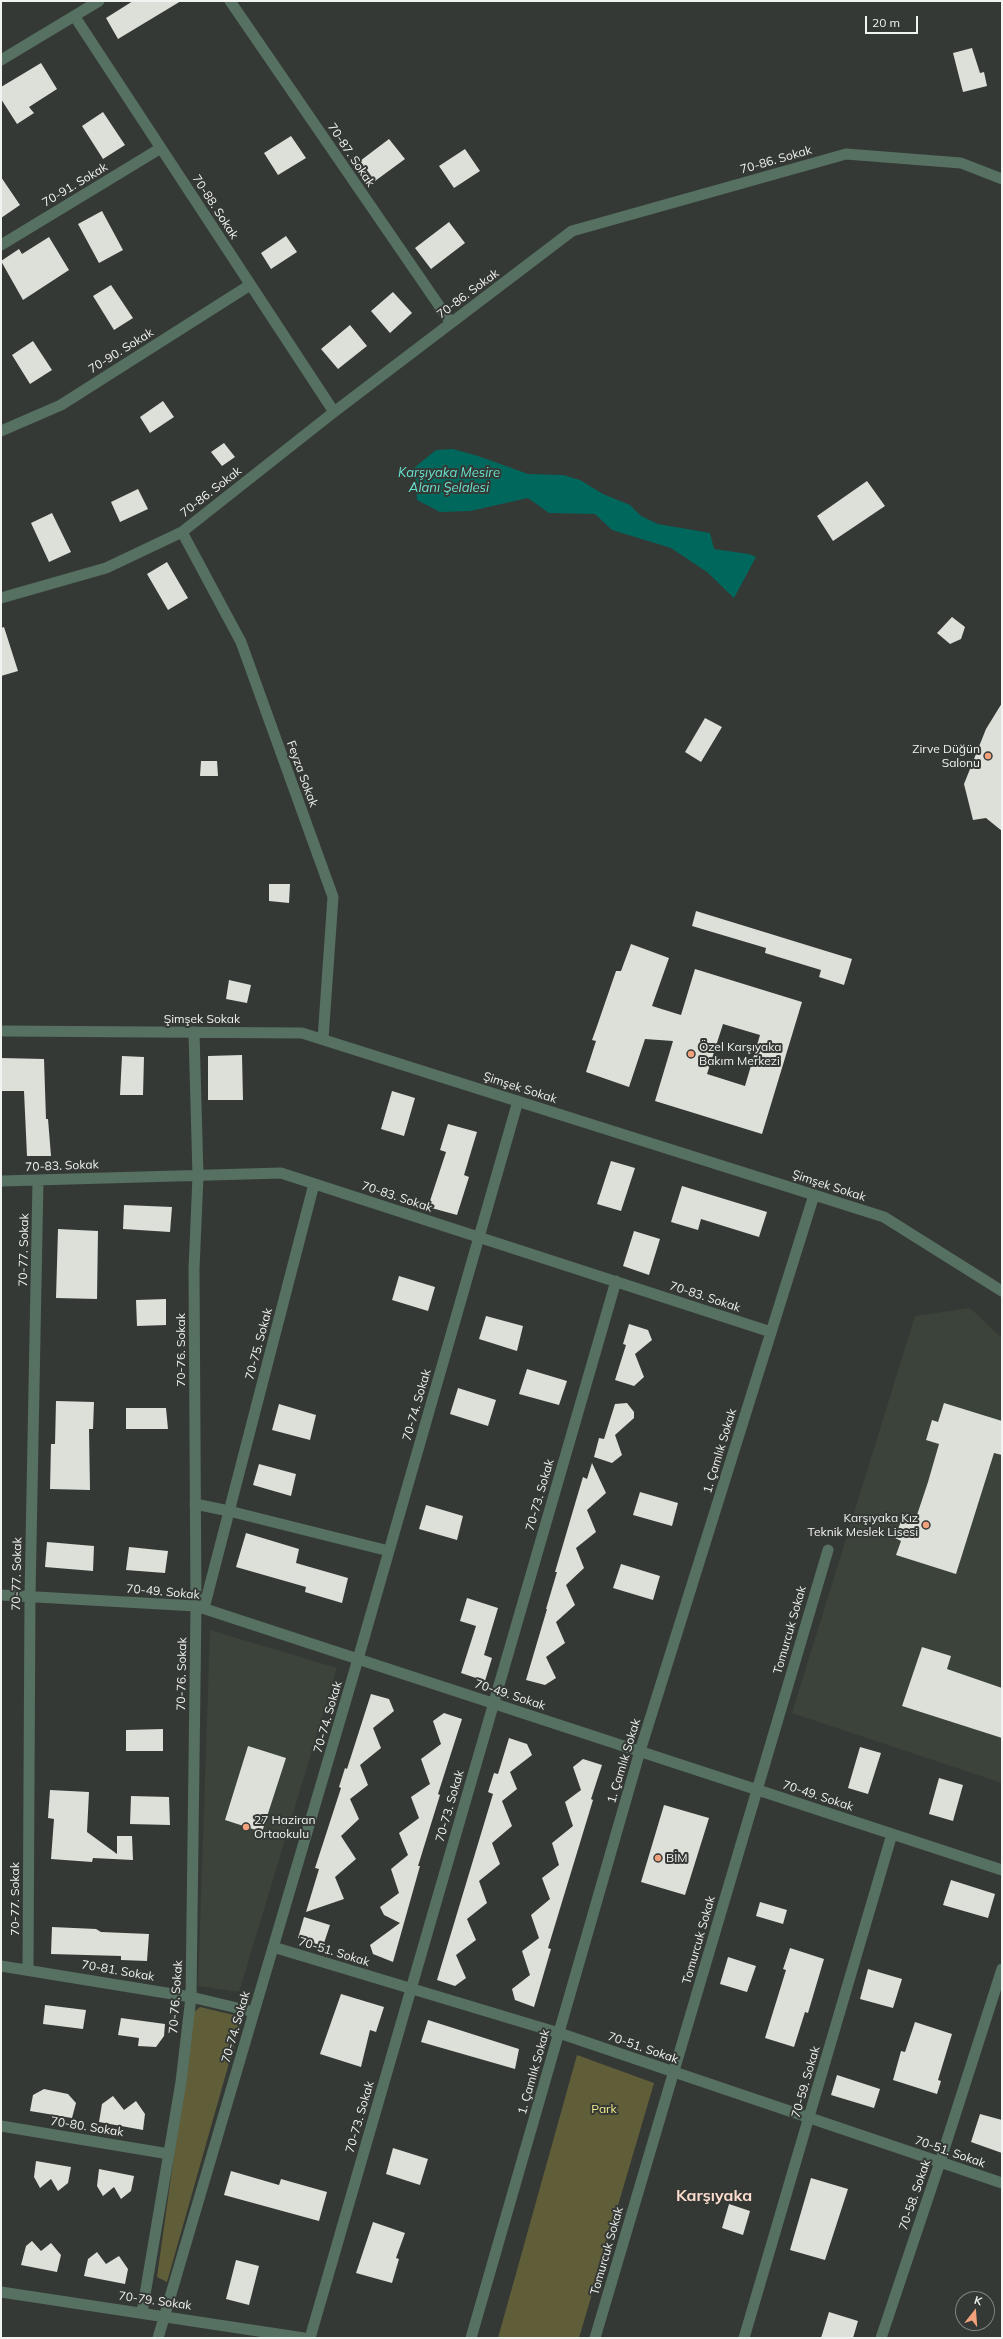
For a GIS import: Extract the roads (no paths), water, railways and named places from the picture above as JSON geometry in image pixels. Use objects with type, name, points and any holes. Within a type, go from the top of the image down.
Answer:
[{"type":"street","points":[[1,60],[75,17],[99,1]]},
{"type":"street","name":"70-87. Sokak","points":[[230,1],[451,323]]},
{"type":"street","name":"70-88. Sokak","points":[[75,17],[334,412]]},
{"type":"street","name":"70-91. Sokak","points":[[1,245],[161,148]]},
{"type":"street","name":"70-86. Sokak","points":[[1,598],[106,568],[182,532],[334,412],[572,231],[846,154],[961,162],[1002,179]]},
{"type":"street","name":"70-90. Sokak","points":[[1,431],[61,405],[250,285]]},
{"type":"street","name":"Feyza Sokak","points":[[182,532],[240,642],[333,897],[323,1039]]},
{"type":"street","name":"Şimşek Sokak","points":[[1,1031],[302,1033],[884,1217],[1002,1290]]},
{"type":"street","name":"70-76. Sokak","points":[[142,2312],[181,2082],[191,1997],[200,1607],[195,1504],[194,1269],[198,1176],[194,1032]]},
{"type":"street","name":"70-74. Sokak","points":[[158,2338],[358,1659],[518,1101]]},
{"type":"street","name":"70-83. Sokak","points":[[1,1181],[281,1173],[771,1332]]},
{"type":"street","name":"70-77. Sokak","points":[[28,1969],[30,1596],[38,1180]]},
{"type":"street","name":"70-75. Sokak","points":[[200,1607],[229,1511],[314,1184]]},
{"type":"street","name":"1. Çamlık Sokak","points":[[471,2338],[640,1751],[814,1195]]},
{"type":"street","name":"70-73. Sokak","points":[[310,2338],[616,1281]]},
{"type":"street","points":[[195,1504],[229,1511],[389,1551]]},
{"type":"street","name":"Tomurcuk Sokak","points":[[595,2338],[828,1550]]},
{"type":"street","name":"70-49. Sokak","points":[[1,1595],[200,1607],[1002,1870]]},
{"type":"street","name":"70-59. Sokak","points":[[744,2338],[892,1834]]},
{"type":"street","name":"70-51. Sokak","points":[[273,1947],[559,2033],[1002,2183]]},
{"type":"street","name":"70-81. Sokak","points":[[1,1966],[28,1969],[191,1997],[254,2012]]},
{"type":"street","name":"70-58. Sokak","points":[[881,2338],[940,2162],[1002,1969]]},
{"type":"street","name":"70-80. Sokak","points":[[1,2126],[169,2154]]},
{"type":"street","name":"70-79. Sokak","points":[[1,2292],[164,2315],[304,2338]]},
{"type":"water","name":"Karşıyaka Mesire Alanı Şelalesi","points":[[453,449],[478,456],[528,474],[563,475],[580,480],[603,494],[630,505],[641,516],[658,524],[710,533],[714,549],[749,554],[756,557],[734,598],[707,572],[671,548],[612,530],[595,514],[549,513],[528,498],[470,511],[440,512],[417,500],[414,468],[436,450]]},
{"type":"place","name":"Zirve Düğün Salonu","points":[[988,756]]},
{"type":"place","name":"Özel Karşıyaka Bakım Merkezi","points":[[691,1054]]},
{"type":"place","name":"Karşıyaka Kız Teknik Meslek Lisesi","points":[[926,1525]]},
{"type":"place","name":"27 Haziran Ortaokulu","points":[[246,1827]]},
{"type":"place","name":"BİM","points":[[658,1858]]},
{"type":"district","name":"Karşıyaka","points":[[714,2196]]},
{"type":"park label","name":"Park","points":[[604,2109]]}]
